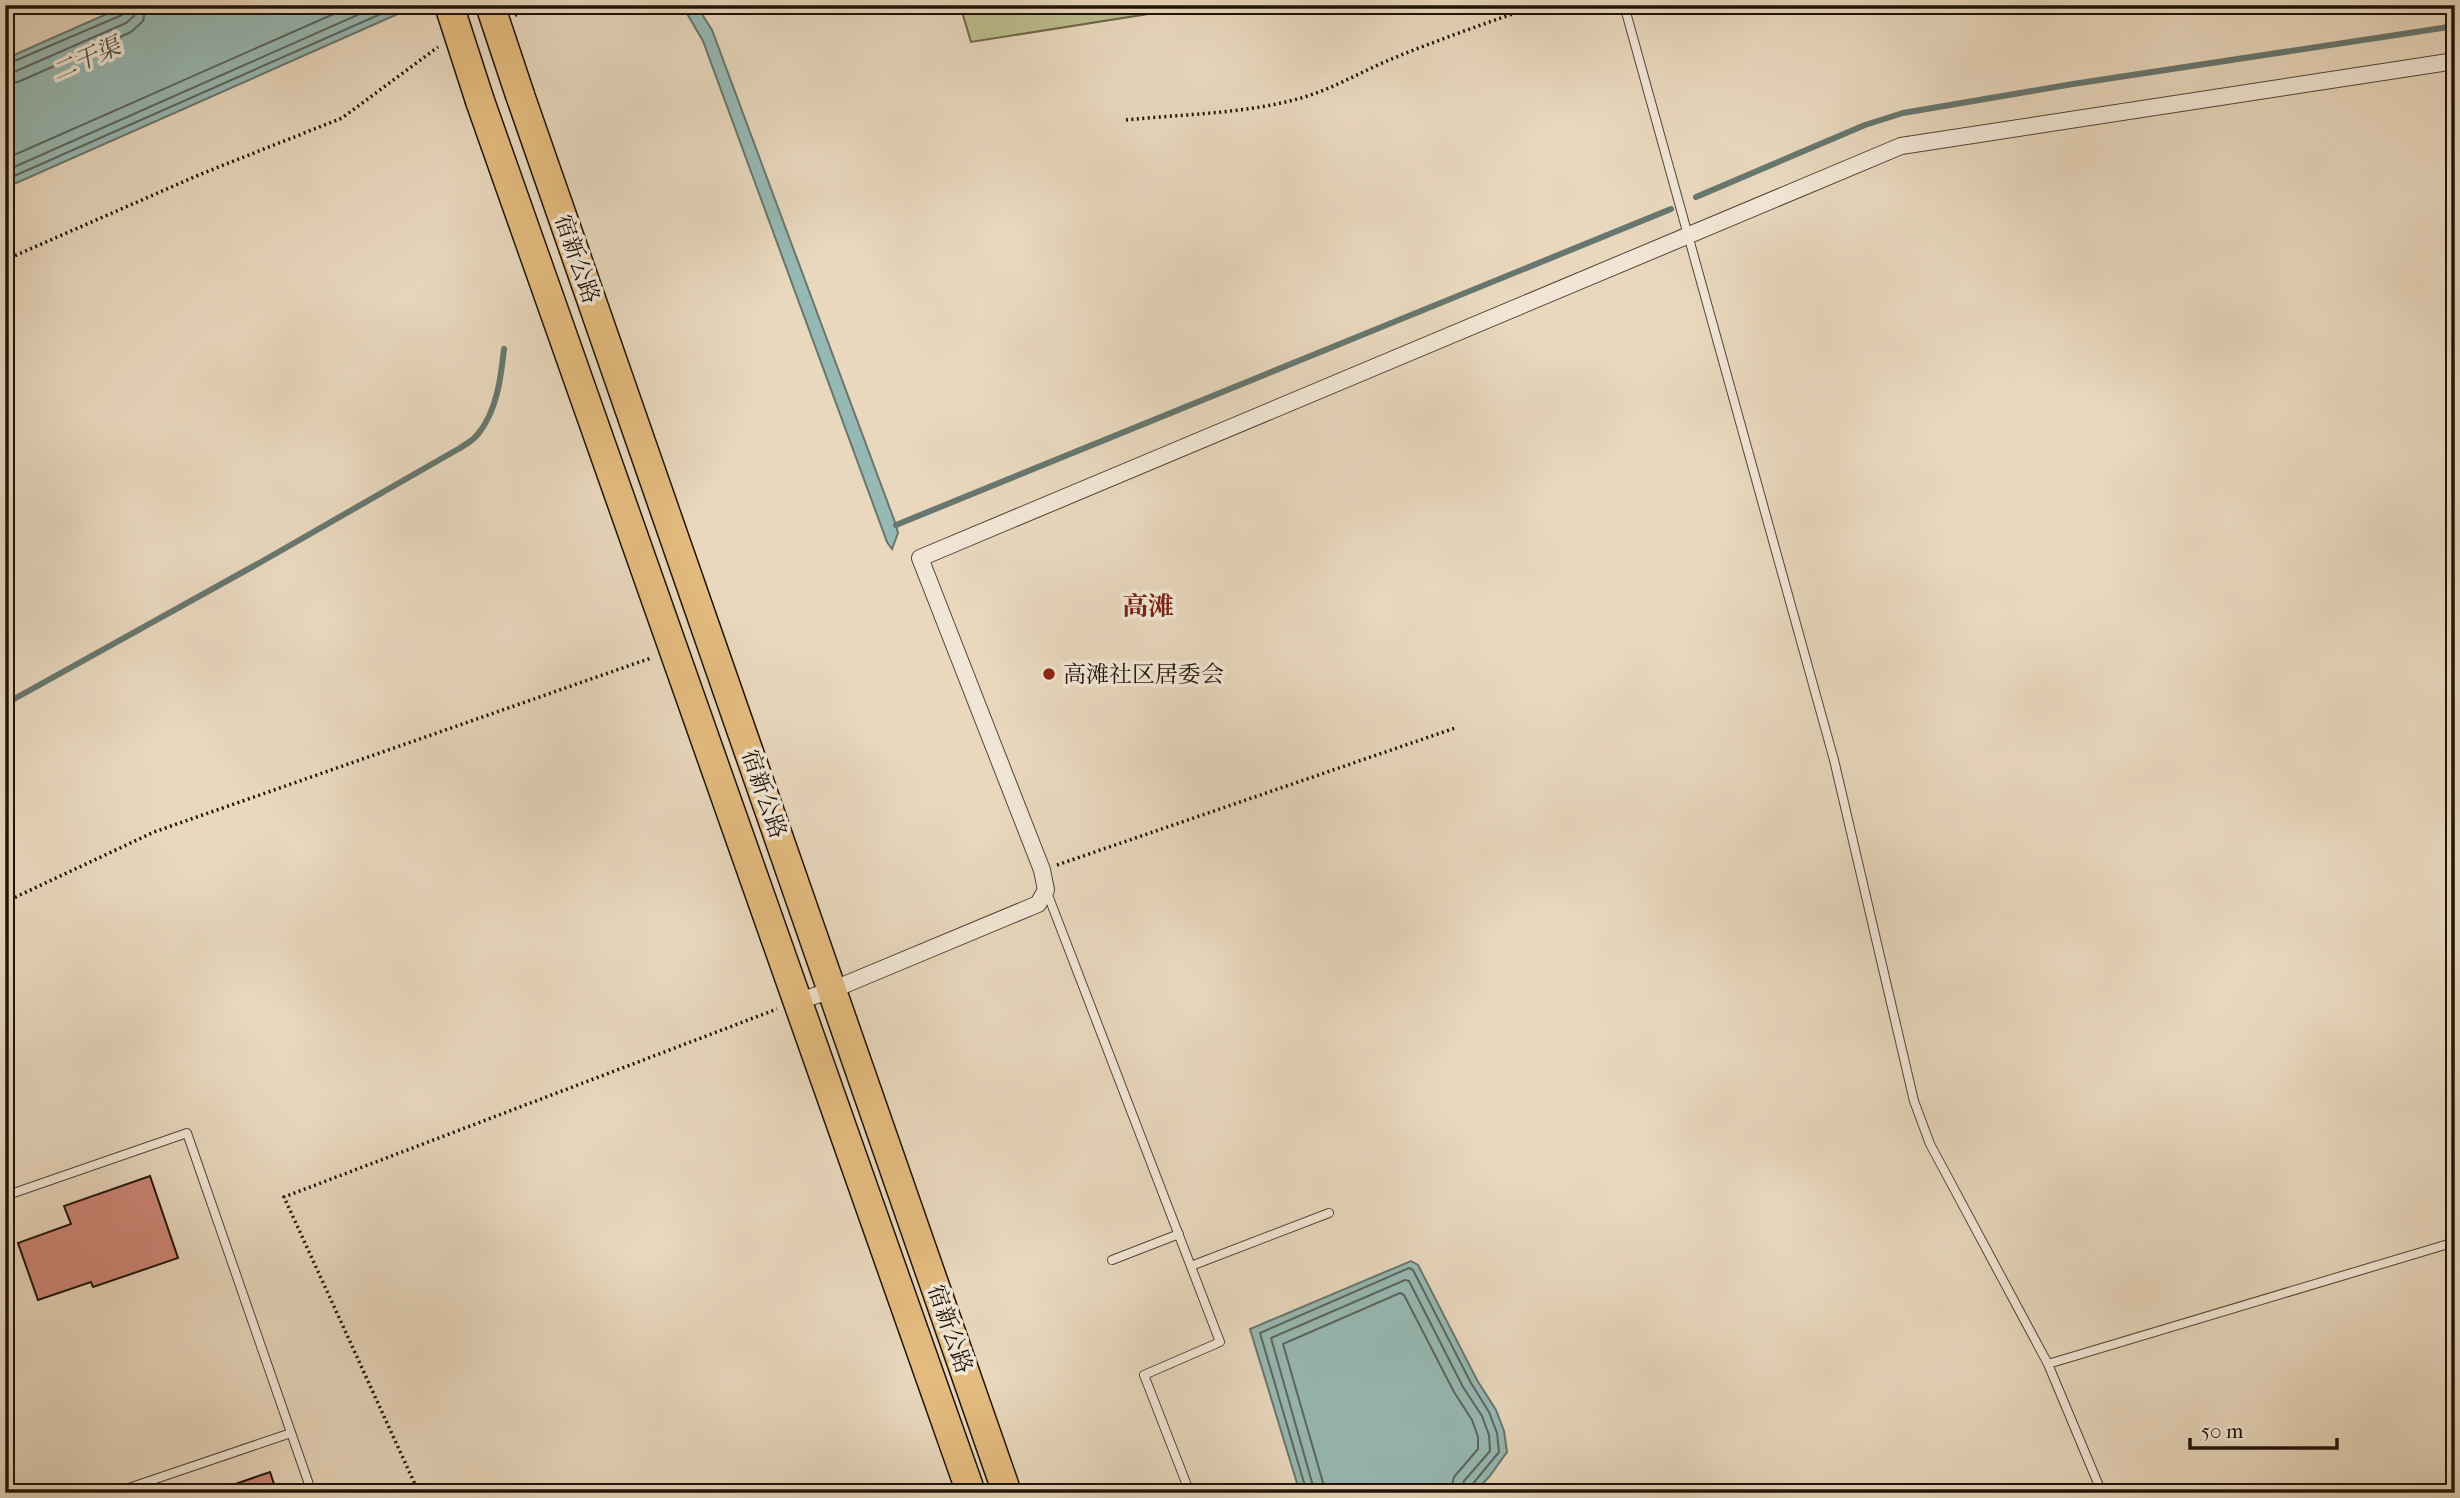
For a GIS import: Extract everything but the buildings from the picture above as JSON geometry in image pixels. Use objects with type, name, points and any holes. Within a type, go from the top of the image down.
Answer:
[{"type":"highway","name":"宿新公路","points":[[449,5],[480,101],[971,1493]]},
{"type":"highway","name":"宿新公路","points":[[502,10],[520,95],[1007,1493]]},
{"type":"street","points":[[799,1001],[832,990],[1038,904],[1046,890],[1042,870],[920,558],[1901,146],[2455,61]]},
{"type":"lane","points":[[1624,5],[1835,760],[1914,1101],[1930,1144],[2049,1364],[2102,1493]]},
{"type":"lane","points":[[1046,890],[1220,1342],[1144,1375],[1190,1493]]},
{"type":"lane","points":[[5,1196],[187,1133],[312,1493]]},
{"type":"lane","points":[[1191,1266],[1329,1213]]},
{"type":"lane","points":[[1112,1260],[1179,1234]]},
{"type":"lane","points":[[2049,1364],[2455,1242]]},
{"type":"lane","points":[[114,1493],[291,1433]]},
{"type":"path","points":[[502,10],[554,5]]},
{"type":"path","points":[[1126,120],[1252,108],[1298,99],[1331,88],[1375,66],[1474,26],[1539,5]]},
{"type":"path","points":[[5,260],[201,174],[342,118],[448,41]]},
{"type":"path","points":[[5,902],[154,832],[675,650]]},
{"type":"path","points":[[1042,870],[1455,727]]},
{"type":"path","points":[[419,1493],[284,1197],[799,1001]]},
{"type":"green space","points":[[960,5],[1205,5],[971,42]]},
{"type":"water","name":"二干渠","points":[[127,5],[418,5],[5,188],[5,59]]},
{"type":"water","points":[[682,5],[696,5],[712,30],[896,525],[898,533],[892,549],[887,542],[703,41]]},
{"type":"water","points":[[1411,1261],[1418,1265],[1477,1380],[1496,1410],[1504,1431],[1507,1452],[1474,1493],[1300,1493],[1250,1329]]},
{"type":"waterway","points":[[1696,197],[1865,125],[1903,113],[2073,84],[2455,26]]},
{"type":"waterway","points":[[896,525],[1671,209]]},
{"type":"waterway","points":[[5,704],[470,442],[490,415],[504,349]]},
{"type":"place","name":"高滩社区居委会","points":[[1049,674]]},
{"type":"district","name":"高滩","points":[[1148,606]]}]
